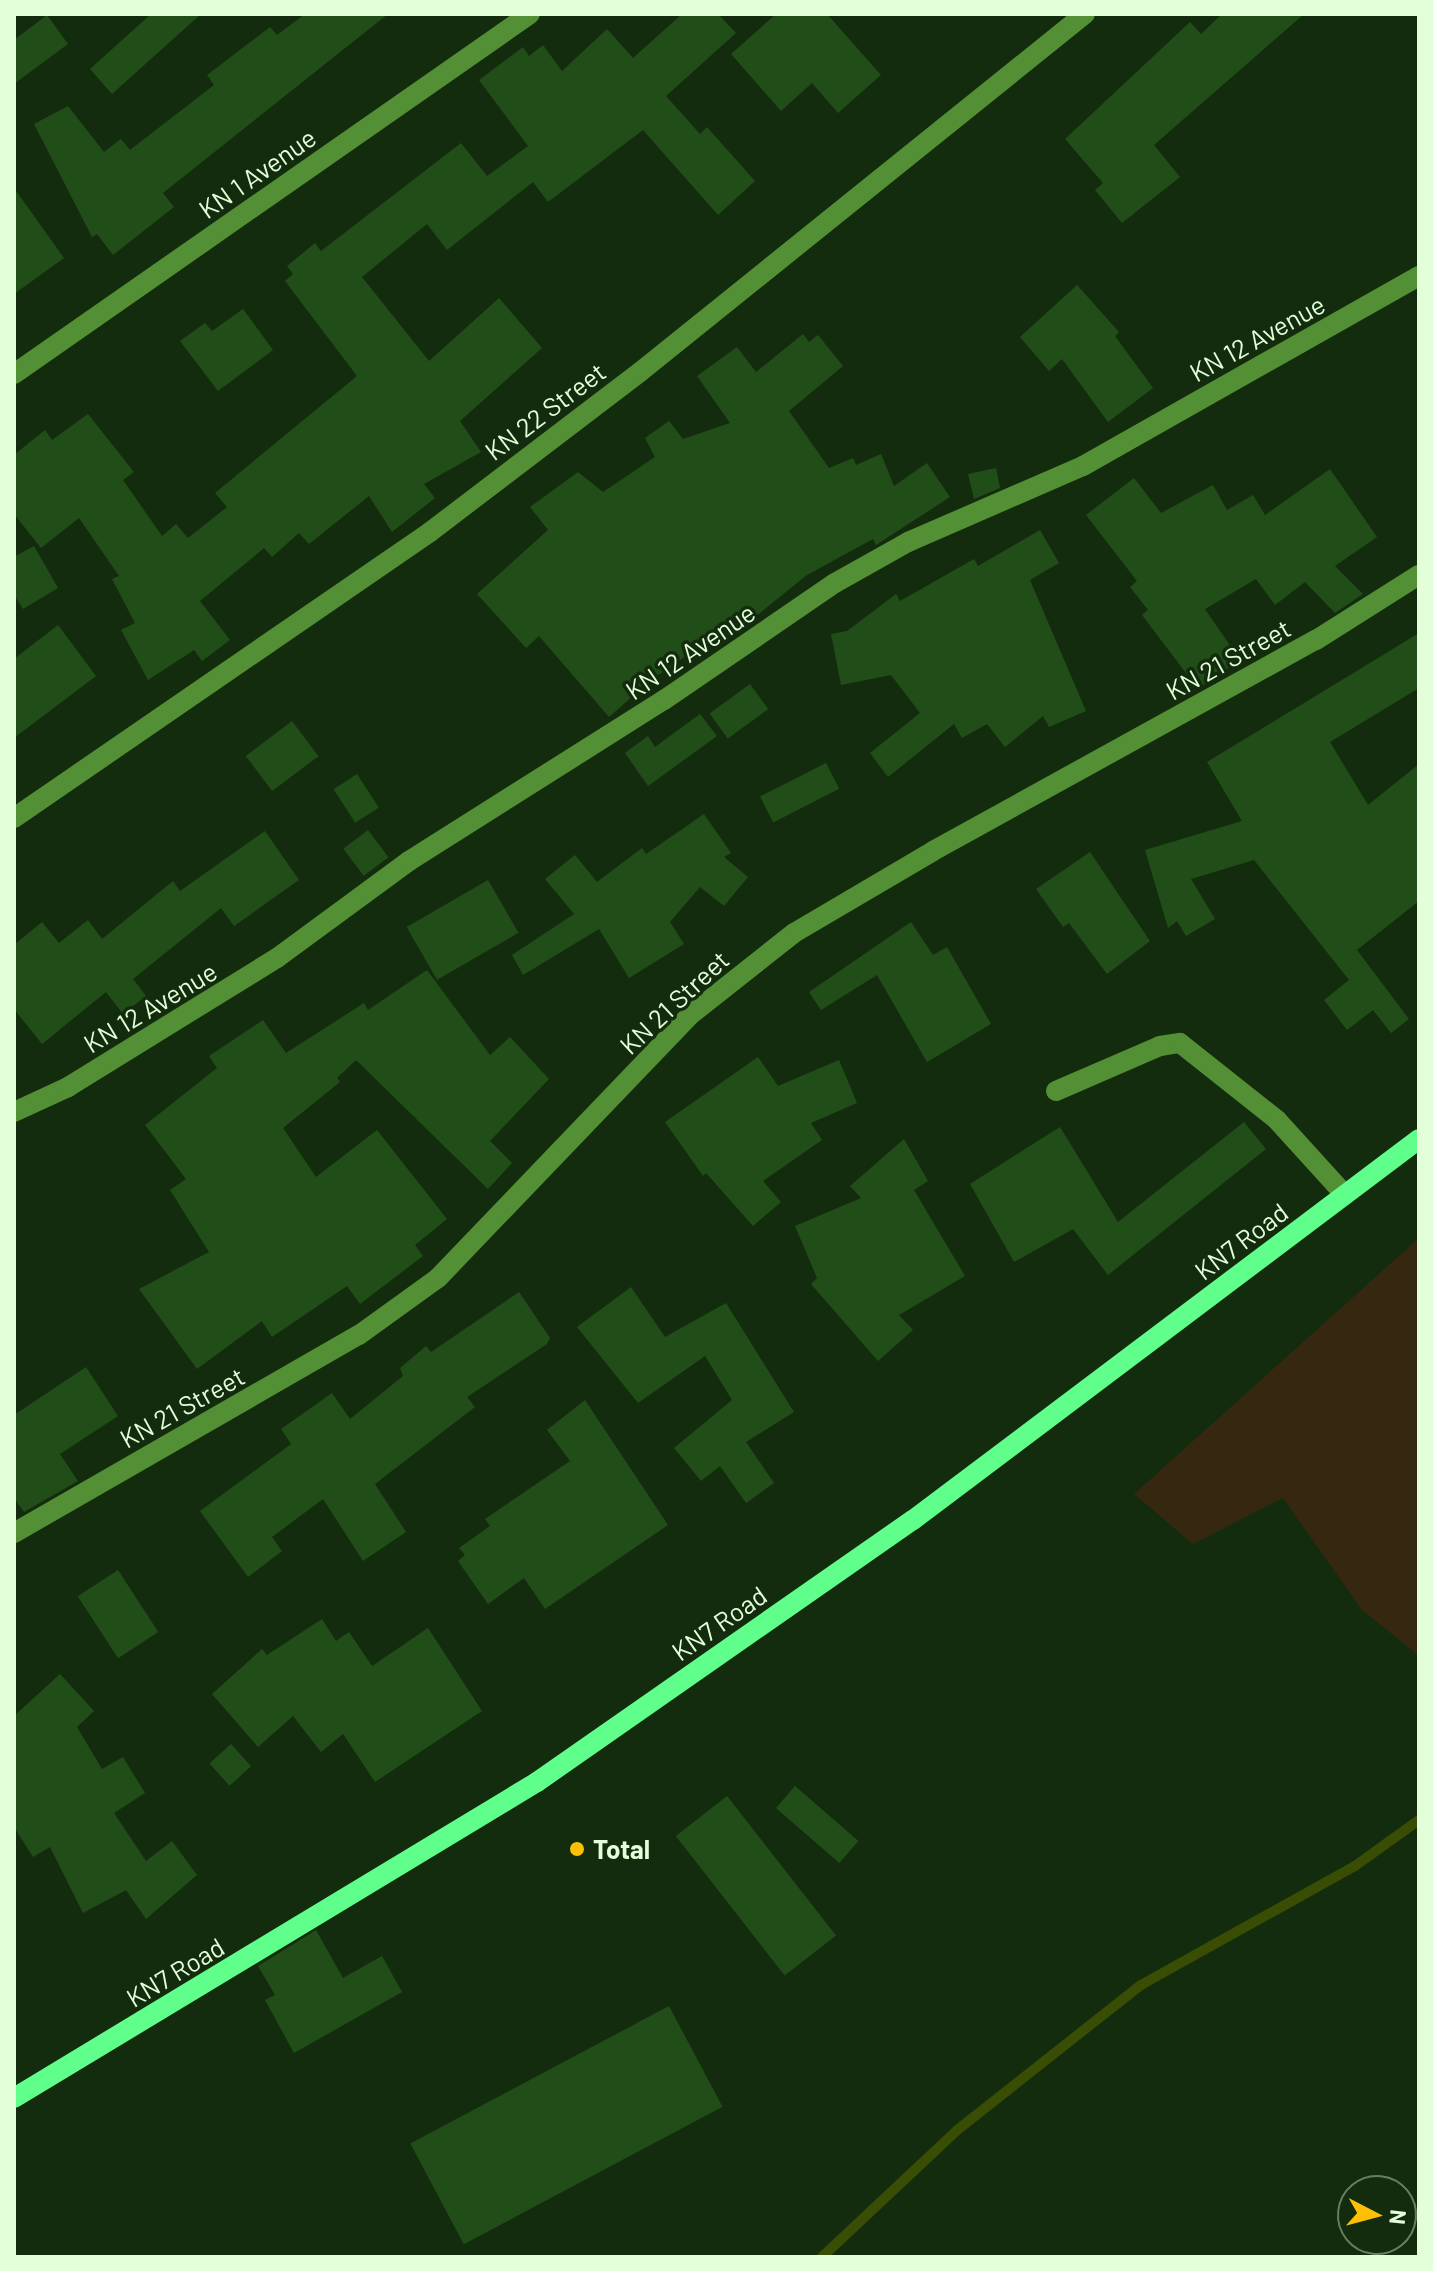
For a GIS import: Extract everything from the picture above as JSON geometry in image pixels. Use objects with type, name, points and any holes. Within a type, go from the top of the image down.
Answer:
[{"type":"main road","name":"KN7 Road","points":[[14,2098],[537,1782],[913,1520],[1419,1139]]},
{"type":"street","name":"KN 1 Avenue","points":[[14,374],[530,14]]},
{"type":"street","name":"KN 22 Street","points":[[14,818],[430,532],[640,372],[1085,14]]},
{"type":"street","name":"KN 12 Avenue","points":[[14,1112],[68,1087],[265,966],[422,852],[664,700],[835,583],[908,542],[1083,466],[1419,276]]},
{"type":"street","name":"KN 21 Street","points":[[14,1533],[359,1335],[438,1278],[689,1016],[794,933],[933,851],[1316,640],[1419,575]]},
{"type":"street","points":[[1056,1091],[1160,1046],[1180,1043],[1277,1120],[1345,1195]]},
{"type":"shaded area","points":[[1419,1238],[1419,1656],[1362,1610],[1283,1498],[1193,1544],[1134,1494]]},
{"type":"building","points":[[151,14],[201,14],[112,94],[90,69]]},
{"type":"building","points":[[305,14],[388,14],[163,193],[174,207],[113,255],[97,234],[92,237],[34,124],[68,106],[104,152],[121,139],[130,150],[214,85],[207,75],[270,27],[277,35]]},
{"type":"building","points":[[682,14],[718,14],[736,33],[666,96],[700,134],[707,127],[755,181],[718,215],[643,130],[548,202],[533,182],[447,250],[427,224],[362,277],[429,361],[499,298],[542,348],[460,421],[481,452],[424,484],[435,498],[392,532],[369,496],[309,544],[299,533],[272,557],[264,548],[200,601],[230,640],[202,661],[194,650],[148,680],[121,630],[135,623],[112,579],[119,576],[79,518],[41,548],[14,514],[14,455],[45,430],[52,440],[88,414],[134,472],[123,480],[162,536],[176,524],[188,538],[227,507],[215,493],[357,376],[285,281],[293,274],[287,266],[315,243],[321,251],[461,143],[487,176],[528,146],[479,80],[523,47],[529,56],[543,45],[562,71],[607,29],[633,58]]},
{"type":"building","points":[[776,14],[827,14],[881,75],[838,113],[812,83],[781,111],[731,54]]},
{"type":"building","points":[[1222,14],[1304,14],[1154,145],[1180,177],[1122,223],[1095,190],[1103,183],[1065,139],[1190,22],[1201,34]]},
{"type":"building","points":[[47,15],[68,44],[14,84],[14,40]]},
{"type":"building","points":[[14,188],[64,258],[14,294]]},
{"type":"building","points":[[1077,285],[1119,332],[1115,336],[1153,388],[1108,422],[1062,359],[1049,371],[1020,337]]},
{"type":"building","points":[[243,309],[273,350],[218,391],[180,341],[205,323],[212,331]]},
{"type":"building","points":[[803,334],[809,342],[818,335],[843,366],[789,411],[829,468],[853,458],[856,465],[881,454],[894,486],[927,463],[950,497],[876,545],[873,539],[807,575],[750,621],[746,615],[651,680],[609,717],[539,636],[526,648],[477,594],[548,530],[530,507],[578,472],[603,492],[655,457],[645,438],[669,421],[683,439],[730,423],[697,376],[737,347],[756,372]]},
{"type":"building","points":[[996,468],[1000,488],[974,499],[968,474]]},
{"type":"building","points":[[1330,469],[1377,537],[1335,566],[1363,594],[1335,613],[1305,582],[1275,605],[1256,579],[1205,609],[1240,660],[1198,689],[1142,615],[1148,610],[1130,587],[1137,581],[1086,515],[1134,478],[1161,513],[1213,485],[1227,510],[1253,495],[1265,515]]},
{"type":"building","points":[[1040,530],[1059,563],[1030,580],[1086,711],[1049,727],[1043,716],[1005,747],[987,724],[962,738],[954,724],[888,777],[870,753],[920,713],[891,675],[841,685],[831,634],[847,631],[896,594],[900,601],[974,559],[978,566]]},
{"type":"building","points":[[34,546],[58,588],[23,609],[14,595],[14,557]]},
{"type":"building","points":[[58,625],[96,676],[14,738],[14,659]]},
{"type":"building","points":[[1419,633],[1419,688],[1330,742],[1368,805],[1419,764],[1419,901],[1357,950],[1409,1019],[1391,1033],[1373,1010],[1347,1030],[1324,1000],[1349,980],[1254,860],[1191,879],[1215,919],[1186,936],[1177,921],[1168,928],[1145,850],[1242,821],[1207,762]]},
{"type":"building","points":[[750,684],[768,709],[728,738],[710,713]]},
{"type":"building","points":[[700,714],[717,736],[648,786],[625,753],[648,736],[655,747]]},
{"type":"building","points":[[292,721],[318,756],[272,791],[246,756]]},
{"type":"building","points":[[826,763],[839,789],[773,822],[760,797]]},
{"type":"building","points":[[357,774],[379,808],[355,823],[334,789]]},
{"type":"building","points":[[704,814],[731,853],[724,857],[748,877],[724,906],[700,887],[670,922],[684,944],[629,978],[599,929],[523,975],[512,955],[574,914],[545,879],[575,855],[597,882],[642,848],[646,854]]},
{"type":"building","points":[[368,830],[388,857],[364,876],[343,849]]},
{"type":"building","points":[[265,831],[299,880],[234,926],[221,908],[133,979],[146,996],[123,1014],[106,992],[42,1044],[14,1009],[14,945],[42,922],[59,943],[88,920],[102,939],[173,881],[180,891]]},
{"type":"building","points":[[1090,852],[1150,941],[1107,974],[1069,923],[1063,927],[1036,889]]},
{"type":"building","points":[[488,880],[518,933],[437,980],[407,927]]},
{"type":"building","points":[[911,922],[933,955],[947,947],[991,1024],[927,1062],[877,975],[821,1010],[809,992]]},
{"type":"building","points":[[427,970],[490,1055],[510,1037],[549,1079],[490,1141],[512,1163],[488,1189],[356,1060],[337,1078],[340,1082],[283,1128],[316,1177],[377,1130],[447,1219],[415,1245],[423,1256],[360,1304],[347,1286],[272,1337],[262,1321],[197,1369],[139,1289],[209,1252],[170,1190],[186,1179],[145,1125],[217,1068],[209,1056],[263,1020],[286,1053],[364,1003],[368,1010]]},
{"type":"building","points":[[758,1057],[778,1086],[839,1060],[857,1103],[811,1123],[822,1140],[763,1181],[781,1202],[753,1226],[706,1173],[703,1176],[665,1122]]},
{"type":"building","points":[[1244,1122],[1266,1149],[1108,1275],[1073,1229],[1014,1262],[970,1184],[1060,1127],[1118,1222]]},
{"type":"building","points":[[904,1139],[928,1181],[914,1190],[965,1276],[899,1315],[913,1330],[878,1361],[811,1284],[817,1278],[795,1226],[861,1198],[850,1186]]},
{"type":"building","points":[[631,1287],[665,1337],[726,1303],[794,1412],[746,1442],[774,1483],[746,1503],[720,1466],[701,1481],[674,1448],[732,1400],[705,1356],[638,1403],[577,1327]]},
{"type":"building","points":[[519,1292],[550,1338],[547,1344],[467,1397],[475,1407],[375,1484],[406,1532],[363,1561],[323,1499],[272,1537],[282,1551],[248,1577],[200,1511],[291,1444],[281,1429],[332,1393],[350,1419],[403,1376],[400,1368],[426,1346],[431,1352]]},
{"type":"building","points":[[86,1367],[118,1416],[60,1454],[78,1481],[24,1512],[14,1498],[14,1415]]},
{"type":"building","points":[[585,1400],[668,1525],[545,1609],[524,1578],[488,1604],[458,1561],[465,1555],[459,1548],[490,1526],[485,1519],[570,1461],[547,1430]]},
{"type":"building","points":[[118,1570],[158,1632],[118,1658],[78,1596]]},
{"type":"building","points":[[322,1619],[336,1641],[349,1632],[372,1666],[428,1628],[482,1711],[375,1782],[343,1734],[321,1752],[293,1716],[258,1747],[212,1694],[262,1649],[267,1655]]},
{"type":"building","points":[[60,1674],[94,1711],[77,1727],[102,1769],[123,1757],[145,1793],[114,1813],[146,1861],[172,1841],[197,1875],[146,1919],[126,1890],[83,1913],[50,1847],[33,1857],[14,1827],[14,1716]]},
{"type":"building","points":[[231,1744],[251,1766],[230,1786],[209,1763]]},
{"type":"building","points":[[795,1786],[858,1841],[839,1863],[776,1808]]},
{"type":"building","points":[[727,1796],[836,1935],[785,1975],[676,1836]]},
{"type":"building","points":[[316,1930],[343,1978],[382,1956],[402,1992],[294,2053],[265,2000],[275,1995],[258,1966]]},
{"type":"building","points":[[669,2006],[723,2107],[464,2244],[410,2144]]},
{"type":"waterway","points":[[822,2257],[956,2131],[1141,1985],[1355,1866],[1419,1820]]},
{"type":"place","name":"Total","points":[[577,1849]]}]
